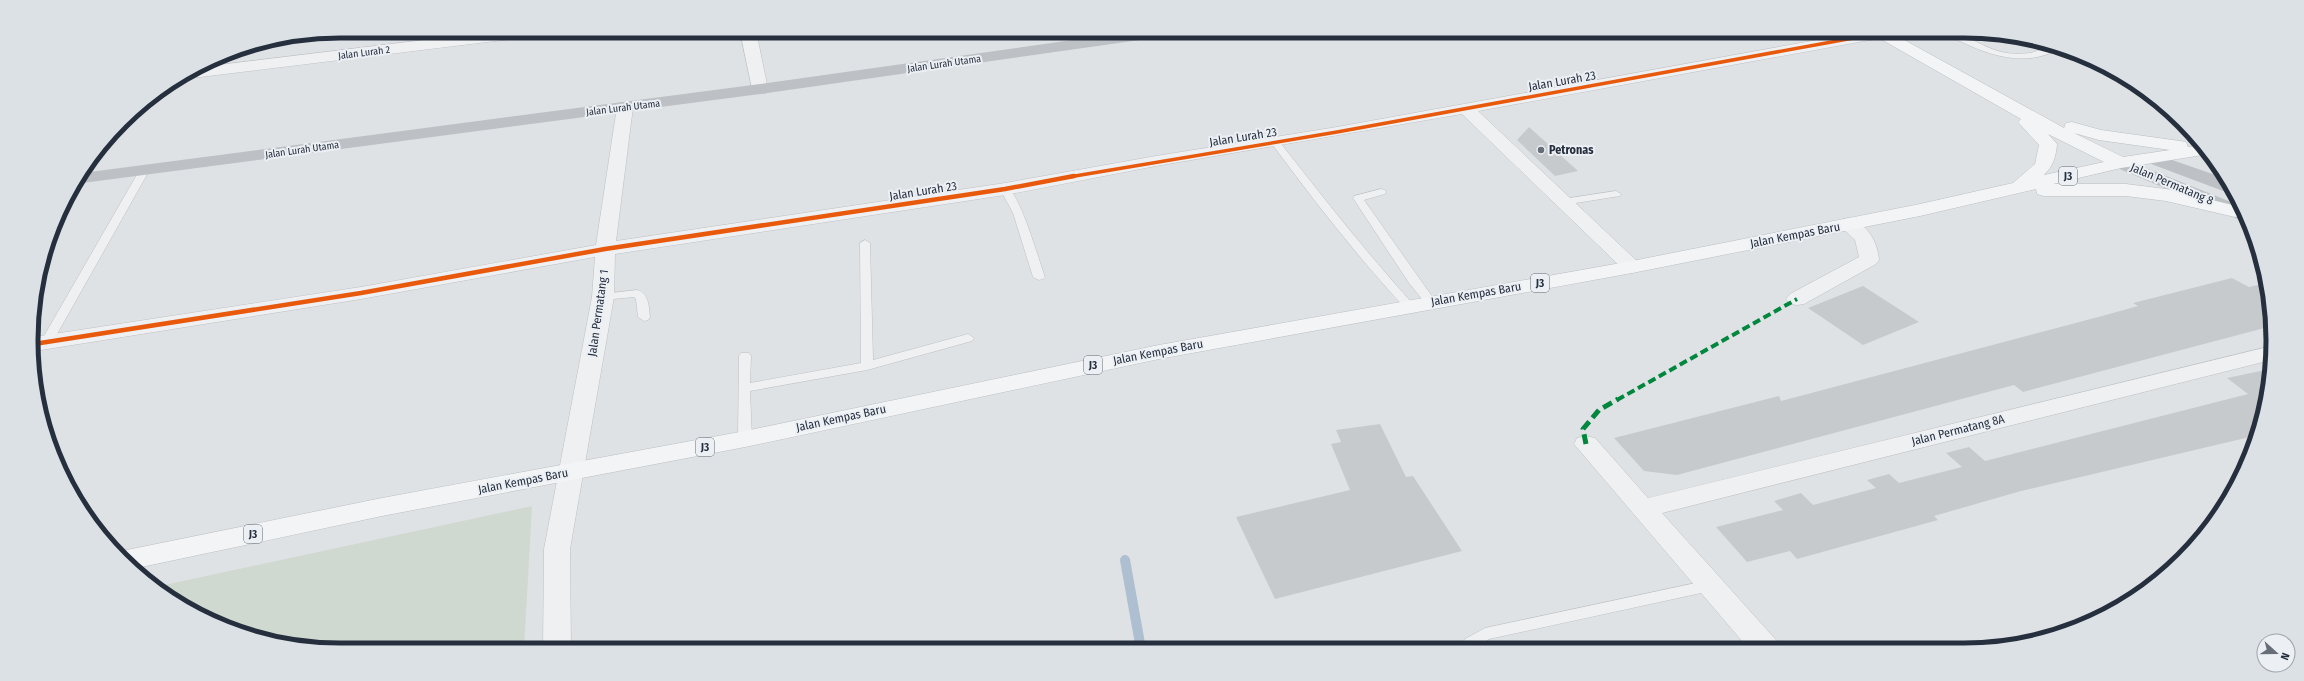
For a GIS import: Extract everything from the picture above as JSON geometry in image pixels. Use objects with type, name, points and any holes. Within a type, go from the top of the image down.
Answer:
[{"type":"main road","name":"Jalan Kempas Baru","points":[[1890,38],[2048,127],[2122,163]]},
{"type":"main road","points":[[1995,96],[2062,124],[2099,135],[2161,145],[2197,148]]},
{"type":"main road","points":[[1995,96],[2036,130],[2048,144],[2048,157],[2044,167],[2014,189]]},
{"type":"main road","name":"Jalan Kempas Baru","points":[[2048,127],[2152,158]]},
{"type":"main road","name":"Jalan Kempas Baru","points":[[132,559],[745,439],[1159,352],[1430,302],[1632,267],[2014,189],[2122,163],[2198,150]]},
{"type":"main road","points":[[2014,189],[2126,190],[2166,195],[2237,212]]},
{"type":"street","name":"Jalan Lurah 2","points":[[214,66],[449,38]]},
{"type":"street","points":[[749,38],[760,89]]},
{"type":"street","name":"Jalan Lurah Utama","points":[[85,178],[760,89],[1123,38]]},
{"type":"street","name":"Jalan Lurah 23","points":[[40,343],[361,293],[605,250],[1005,189],[1156,161],[1274,142],[1465,108],[1846,38]]},
{"type":"street","name":"Jalan Permatang 1","points":[[557,643],[557,549],[603,297],[605,250],[625,106]]},
{"type":"street","points":[[1465,108],[1632,267]]},
{"type":"street","points":[[2152,158],[2222,184]]},
{"type":"street","name":"Jalan Permatang 8","points":[[2122,163],[2237,212]]},
{"type":"street","points":[[1797,299],[1869,260],[1869,249],[1865,238],[1848,224]]},
{"type":"street","name":"Jalan Permatang 8A","points":[[1644,508],[2265,355]]},
{"type":"street","points":[[1586,444],[1761,643]]},
{"type":"lane","points":[[1960,38],[1984,50],[1998,54],[2027,56],[2047,50]]},
{"type":"lane","points":[[1274,142],[1333,218],[1353,239],[1366,259],[1409,306]]},
{"type":"lane","points":[[40,343],[144,171]]},
{"type":"lane","points":[[1005,189],[1018,213],[1039,277]]},
{"type":"lane","points":[[1381,192],[1358,196],[1358,200],[1430,302]]},
{"type":"lane","points":[[1563,202],[1616,194]]},
{"type":"lane","points":[[865,243],[867,366]]},
{"type":"lane","points":[[603,297],[637,293],[642,299],[644,317]]},
{"type":"lane","points":[[744,388],[867,366],[968,338]]},
{"type":"lane","points":[[745,356],[745,439]]},
{"type":"lane","points":[[1472,643],[1485,634],[1710,586]]},
{"type":"shaded area","points":[[532,506],[524,643],[340,643],[281,637],[262,633],[225,620],[189,602],[163,585]]},
{"type":"building","name":"Petronas","points":[[1529,127],[1578,171],[1555,176],[1517,140]]},
{"type":"building","points":[[2232,278],[2249,287],[2261,284],[2265,328],[2023,392],[2014,385],[1677,475],[1644,471],[1614,438],[1779,396],[1781,401],[2138,306],[2133,303]]},
{"type":"building","points":[[1863,286],[1919,322],[1863,345],[1808,308]]},
{"type":"building","points":[[2264,370],[2260,400],[2250,437],[2021,491],[1934,516],[1938,520],[1797,559],[1790,551],[1747,562],[1716,527],[1783,510],[1774,501],[1801,493],[1813,505],[1876,488],[1867,480],[1889,474],[1899,483],[1962,467],[1946,453],[1969,447],[1985,461],[2248,394],[2227,378]]},
{"type":"building","points":[[1380,424],[1406,477],[1413,476],[1462,551],[1275,599],[1236,517],[1350,490],[1331,444],[1341,442],[1336,430]]},
{"type":"waterway","points":[[1125,560],[1140,643]]},
{"type":"marked path","points":[[1586,444],[1583,429],[1599,410],[1797,299]]},
{"type":"cycle path","points":[[38,343],[361,293],[605,249],[1005,189],[1156,161],[1337,132],[1854,38]]},
{"type":"place","name":"Petronas","points":[[1541,150]]}]
